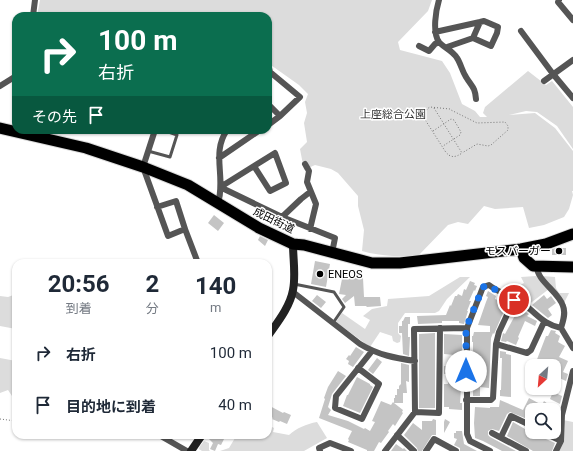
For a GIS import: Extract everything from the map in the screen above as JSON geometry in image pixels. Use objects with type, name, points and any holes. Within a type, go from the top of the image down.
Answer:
[{"type":"highway","name":"成田街道","points":[[0,128],[12,131]]},
{"type":"highway","name":"成田街道","points":[[26,134],[86,148],[143,167],[188,185],[258,228],[293,244],[304,245],[372,263],[388,264],[521,249],[546,244],[573,234]]},
{"type":"highway","points":[[521,249],[527,262],[537,267],[573,267]]},
{"type":"street","points":[[34,12],[35,0]]},
{"type":"street","points":[[439,0],[436,8],[437,14],[435,32],[439,42],[447,47],[457,57],[462,71],[475,90],[476,99]]},
{"type":"street","points":[[559,0],[558,2],[573,20]]},
{"type":"street","points":[[435,32],[484,21],[498,27],[491,46],[473,38],[447,47]]},
{"type":"street","points":[[473,38],[480,22]]},
{"type":"street","points":[[521,31],[573,98]]},
{"type":"street","points":[[419,46],[429,51],[439,42]]},
{"type":"street","points":[[544,80],[573,60]]},
{"type":"street","points":[[272,74],[300,97],[280,116],[272,121]]},
{"type":"street","points":[[0,86],[12,78]]},
{"type":"street","points":[[272,108],[280,116]]},
{"type":"street","points":[[154,134],[143,167],[168,236],[185,229]]},
{"type":"street","points":[[218,203],[222,187],[219,158],[220,144],[225,134]]},
{"type":"street","points":[[219,158],[254,134]]},
{"type":"street","points":[[222,187],[254,166],[275,153],[286,183],[270,191],[254,166]]},
{"type":"street","points":[[305,164],[309,171],[307,182],[316,204],[310,229]]},
{"type":"street","points":[[222,187],[282,218],[335,238],[332,253]]},
{"type":"street","points":[[282,218],[310,192]]},
{"type":"street","points":[[157,207],[176,201],[196,259]]},
{"type":"street","points":[[272,330],[281,317],[293,288],[293,244]]},
{"type":"street","points":[[537,267],[538,274],[556,294],[563,305],[564,316],[561,328]]},
{"type":"street","points":[[490,451],[472,443],[468,438],[466,400],[466,328],[483,287],[489,285],[500,293],[521,302],[544,322],[561,328],[573,348]]},
{"type":"street","points":[[293,288],[333,323],[360,344],[372,351],[392,357],[414,361]]},
{"type":"street","points":[[466,400],[491,400],[493,398],[496,344],[499,332],[514,300]]},
{"type":"street","points":[[496,344],[526,352],[531,350],[544,322]]},
{"type":"street","points":[[415,412],[439,413],[440,328]]},
{"type":"street","points":[[385,451],[415,412],[414,329],[466,328]]},
{"type":"street","points":[[358,368],[379,384],[362,418],[335,408],[336,396],[358,368],[372,351]]},
{"type":"street","points":[[556,451],[561,441],[562,415],[573,371]]},
{"type":"street","points":[[501,438],[511,416],[525,423]]},
{"type":"street","points":[[492,433],[526,451]]},
{"type":"street","points":[[397,435],[414,451]]},
{"type":"street","points":[[166,439],[187,451]]},
{"type":"street","points":[[191,451],[199,439]]},
{"type":"street","points":[[426,451],[434,439],[456,451]]},
{"type":"street","points":[[557,439],[561,441]]},
{"type":"street","points":[[320,451],[319,448],[330,443],[351,451]]},
{"type":"lane","points":[[148,151],[170,157],[177,135],[174,134]]},
{"type":"lane","points":[[293,288],[334,292],[344,307],[333,323]]},
{"type":"path","points":[[428,108],[451,110],[477,123],[503,122],[508,126],[508,130],[491,145],[488,146],[477,144],[456,156],[447,154],[432,131],[424,116],[428,108]]},
{"type":"path","points":[[434,108],[462,153]]},
{"type":"path","points":[[432,131],[450,120],[453,120],[461,132],[460,135],[454,140],[442,147]]},
{"type":"path","points":[[0,419],[12,420]]},
{"type":"green space","name":"上座総合公園","points":[[40,0],[432,0],[428,11],[398,42],[400,50],[442,61],[450,73],[462,104],[475,111],[480,117],[487,117],[483,113],[485,107],[528,71],[546,85],[552,81],[573,107],[573,149],[557,126],[537,112],[526,111],[509,115],[535,113],[555,128],[573,151],[573,195],[569,209],[564,217],[544,225],[529,228],[523,207],[495,209],[484,206],[468,224],[458,222],[448,225],[418,256],[389,256],[362,251],[364,230],[358,206],[358,196],[338,173],[331,169],[315,165],[304,170],[300,149],[307,142],[304,123],[307,113],[305,102],[308,94],[299,85],[272,66],[272,12],[38,12]]},
{"type":"green space","points":[[536,276],[549,289],[528,305],[507,292],[524,283],[521,277]]},
{"type":"green space","points":[[542,276],[555,277],[556,288],[559,293],[569,293],[564,303]]},
{"type":"green space","points":[[460,277],[470,277],[447,299],[439,311],[435,313],[405,313],[398,323],[398,333],[401,336],[400,342],[397,343],[393,341],[392,336],[380,332],[370,347],[336,322],[342,313],[365,329],[370,320],[363,316],[372,309],[387,306],[388,299],[429,296]]},
{"type":"green space","points":[[0,296],[8,297],[12,296],[12,328],[0,326]]},
{"type":"green space","points":[[0,358],[12,360],[12,396],[8,390],[0,393]]},
{"type":"green space","points":[[563,420],[573,422],[573,451],[558,451],[563,442]]},
{"type":"green space","points":[[317,422],[327,438],[304,451],[220,451],[229,448],[234,439],[272,439],[272,427],[274,428],[273,432],[289,435],[295,430]]},
{"type":"green space","points":[[204,441],[209,443],[210,451],[202,451],[199,449]]},
{"type":"building","points":[[214,215],[224,223],[218,231],[208,223]]},
{"type":"building","points":[[260,236],[268,240],[265,246],[258,240]]},
{"type":"building","name":"モスバーガー","points":[[566,248],[566,255],[552,255],[552,249]]},
{"type":"building","points":[[315,261],[330,264],[326,287],[311,284]]},
{"type":"building","points":[[343,274],[348,275],[348,278],[363,278],[364,297],[380,297],[381,306],[355,306],[354,296],[345,303],[342,299],[346,295],[339,294]]},
{"type":"building","points":[[470,281],[475,283],[474,285],[477,286],[469,301],[471,301],[464,324],[459,323],[459,321],[442,321],[442,323],[418,324],[417,316],[446,315],[455,296],[458,294],[462,296],[464,289],[466,290]]},
{"type":"building","points":[[488,291],[496,296],[495,299],[507,304],[491,338],[489,388],[480,387],[480,396],[473,396],[472,336],[474,332],[490,332],[490,326],[478,325],[488,297],[486,296]]},
{"type":"building","points":[[317,295],[326,302],[321,308],[312,301]]},
{"type":"building","points":[[544,295],[547,299],[551,296],[556,303],[548,309],[552,315],[548,318],[532,305]]},
{"type":"building","points":[[519,308],[529,314],[527,316],[537,321],[535,326],[525,321],[516,345],[507,341],[501,341],[503,333],[505,334]]},
{"type":"building","points":[[405,317],[410,317],[410,324],[408,324],[408,337],[410,337],[409,356],[403,354],[402,333],[399,333],[399,326],[402,326],[402,321]]},
{"type":"building","points":[[551,330],[556,331],[555,333],[560,336],[558,342],[565,346],[559,357],[568,361],[563,372],[568,374],[566,381],[561,379],[561,359],[537,359],[546,336],[548,336]]},
{"type":"building","points":[[435,333],[435,408],[419,408],[419,334]]},
{"type":"building","points":[[444,334],[462,335],[462,388],[460,403],[462,403],[462,410],[444,407],[444,384],[448,384],[448,374],[444,374],[444,366],[455,366],[455,355],[444,354]]},
{"type":"building","points":[[356,347],[364,352],[353,367],[348,364],[349,361],[346,359]]},
{"type":"building","points":[[500,351],[511,355],[511,397],[500,396],[502,358],[500,358]]},
{"type":"building","points":[[377,358],[382,362],[373,374],[368,370]]},
{"type":"building","points":[[401,363],[409,365],[409,382],[406,381],[407,393],[403,393],[403,403],[394,403],[395,395],[397,395],[397,389],[399,389],[401,384]]},
{"type":"building","points":[[338,371],[346,376],[332,394],[328,407],[331,410],[328,415],[348,421],[370,431],[375,422],[372,421],[381,401],[391,405],[393,402],[403,410],[403,413],[395,426],[393,424],[388,431],[389,432],[381,443],[379,442],[374,451],[367,451],[348,442],[352,431],[319,418],[328,387]]},
{"type":"building","points":[[357,377],[373,387],[360,413],[343,406]]},
{"type":"building","points":[[552,395],[562,396],[560,403],[550,399]]},
{"type":"building","points":[[529,398],[538,403],[526,403]]},
{"type":"building","points":[[500,400],[523,410],[525,406],[525,418],[510,412],[507,414],[499,431],[492,429],[488,431],[488,435],[490,437],[516,451],[502,451],[475,438],[475,407],[499,407]]},
{"type":"building","points":[[272,407],[283,413],[284,412],[291,415],[287,424],[272,419]]},
{"type":"building","points":[[433,419],[436,420],[436,435],[432,435],[422,451],[418,451],[417,448],[404,435],[413,423],[422,430],[422,421],[432,421]]},
{"type":"building","points":[[445,419],[450,422],[444,433],[444,422]]},
{"type":"building","points":[[513,422],[525,429],[525,439],[546,439],[555,443],[552,451],[533,451],[507,436]]},
{"type":"building","points":[[456,431],[462,431],[464,444],[477,451],[460,451],[460,448],[454,445],[457,439],[454,438],[454,433],[456,433]]},
{"type":"building","points":[[209,439],[224,439],[221,445],[218,444],[215,451],[210,449],[213,443]]},
{"type":"building","points":[[396,444],[403,449],[404,448],[407,451],[391,451]]},
{"type":"place","name":"モスバーガー","points":[[559,251]]},
{"type":"place","name":"ENEOS","points":[[320,274]]},
{"type":"route","points":[[466,371],[466,328],[483,287],[489,285],[500,293],[514,300]]}]
